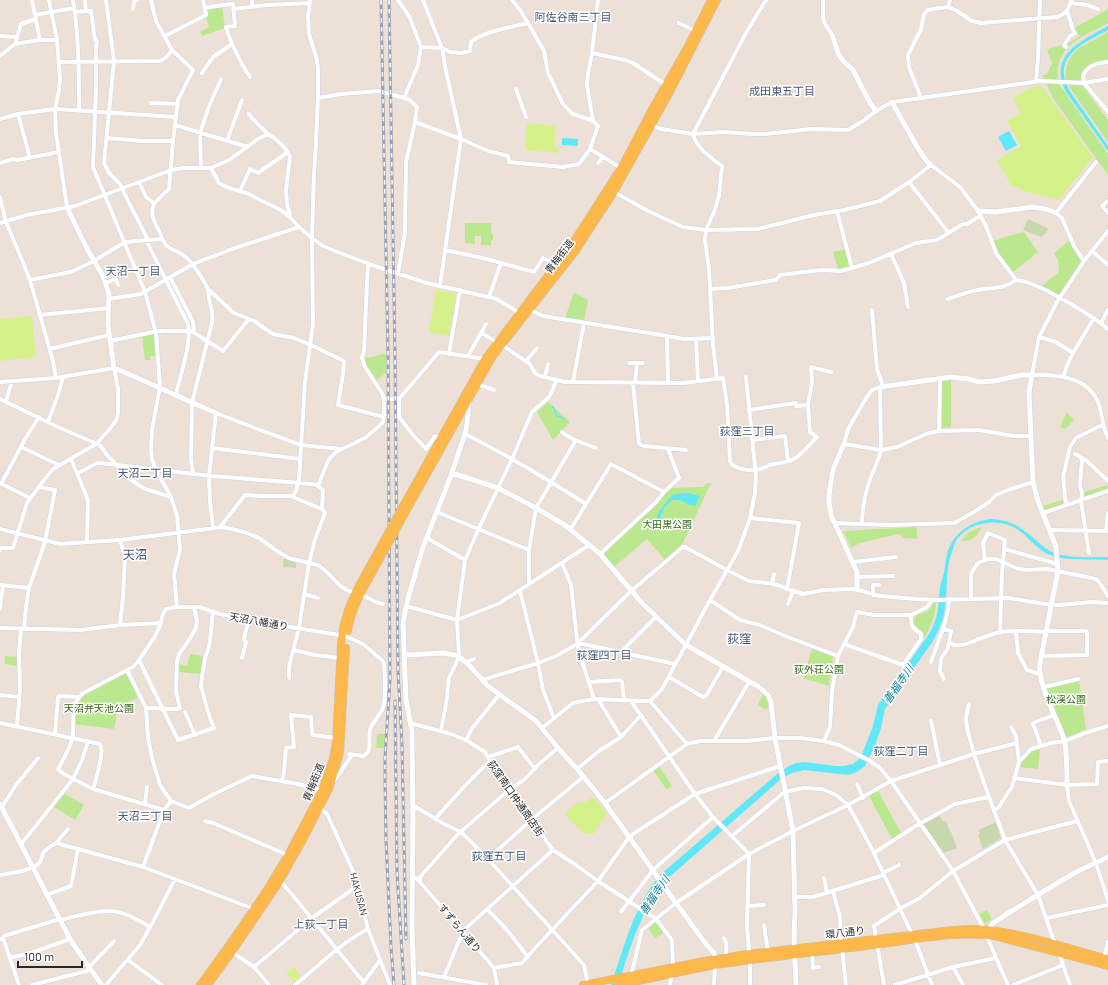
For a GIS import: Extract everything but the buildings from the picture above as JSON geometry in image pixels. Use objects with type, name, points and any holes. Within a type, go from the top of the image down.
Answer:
[{"type":"main road","name":"青梅街道","points":[[200,985],[254,909],[288,855],[327,788],[336,738],[340,658],[348,610],[373,560],[450,422],[468,394],[485,359],[522,315],[574,241],[621,168],[712,0]]},
{"type":"main road","name":"青梅街道","points":[[522,315],[530,310],[575,252],[614,192],[688,59],[717,0]]},
{"type":"main road","name":"青梅街道","points":[[357,594],[371,575],[465,406],[468,394],[477,384],[499,343]]},
{"type":"main road","name":"青梅街道","points":[[208,985],[278,884],[320,808],[340,753],[344,636]]},
{"type":"main road","name":"環八通り","points":[[987,931],[1010,940],[1108,966]]},
{"type":"main road","name":"環八通り","points":[[586,985],[612,979],[620,982],[632,981],[716,962],[749,957],[913,937],[954,935],[987,931],[1029,937],[1106,958]]},
{"type":"main road","name":"環八通り","points":[[716,962],[726,958],[749,957],[768,952],[812,953],[841,946]]},
{"type":"street","points":[[32,0],[40,40]]},
{"type":"street","points":[[0,550],[1,548],[13,548],[27,503],[53,469],[96,444],[117,419],[118,412],[118,389],[108,325],[109,294],[106,283],[86,247],[68,207],[56,133],[55,109],[60,78],[56,40],[49,0]]},
{"type":"street","points":[[73,0],[79,62],[79,110]]},
{"type":"street","points":[[85,0],[86,11]]},
{"type":"street","points":[[106,0],[114,61],[104,163],[109,173],[120,184],[147,240],[193,322],[194,333]]},
{"type":"street","points":[[133,9],[134,2],[137,0]]},
{"type":"street","points":[[152,0],[156,21],[172,50],[194,70],[180,95],[178,104],[169,189],[154,203],[152,211],[152,217],[162,239],[166,246],[186,256],[193,264],[208,290],[234,313],[254,321],[273,334],[289,336],[344,361],[338,405],[384,417]]},
{"type":"street","points":[[165,36],[206,15],[203,0]]},
{"type":"street","points":[[252,0],[252,6]]},
{"type":"street","points":[[398,0],[409,16],[421,47],[418,65],[404,98]]},
{"type":"street","points":[[423,0],[442,48],[461,139],[440,286]]},
{"type":"street","points":[[415,122],[488,151],[508,156],[509,162],[563,167],[579,164],[590,149],[598,126],[593,121],[573,114],[563,104],[549,75],[544,51],[520,10],[512,0]]},
{"type":"street","points":[[593,121],[587,85],[598,0]]},
{"type":"street","points":[[718,379],[712,338],[709,269],[705,240],[706,230],[719,196],[722,166],[713,160],[694,139],[693,134],[747,31],[766,0]]},
{"type":"street","points":[[823,0],[824,22],[832,35],[839,55],[853,70],[869,101],[876,111]]},
{"type":"street","points":[[948,7],[950,0]]},
{"type":"street","points":[[1036,82],[1040,0]]},
{"type":"street","points":[[234,9],[310,1],[308,17],[309,34],[317,60],[318,98],[312,238],[313,324],[305,382],[298,482],[296,492],[293,496]]},
{"type":"street","points":[[921,98],[909,67],[908,55],[921,29],[924,14],[928,10],[948,7],[977,23],[1057,17],[1061,16],[1067,11],[1071,1],[1087,5],[1098,10]]},
{"type":"street","points":[[205,8],[233,4],[235,26],[226,27],[232,44],[250,77]]},
{"type":"street","points":[[15,44],[21,24],[35,17],[51,12],[75,10],[91,11],[95,40],[97,41],[93,167],[145,292],[156,332],[160,388],[152,430],[152,459],[177,515],[179,532],[180,550],[174,574],[177,607],[166,609],[154,638],[133,667],[83,693],[77,699],[74,707],[71,742],[58,769],[64,774],[93,789],[164,810]]},
{"type":"street","points":[[1066,47],[1064,45],[1067,39],[1075,33],[1067,11]]},
{"type":"street","points":[[421,47],[442,48],[450,52],[461,53],[470,51],[471,42],[475,38],[528,23]]},
{"type":"street","points":[[679,23],[695,31]]},
{"type":"street","points":[[0,36],[17,37]]},
{"type":"street","points":[[0,55],[15,44],[40,40],[56,40]]},
{"type":"street","points":[[202,73],[213,57],[232,44]]},
{"type":"street","points":[[59,62],[163,60],[172,50]]},
{"type":"street","points":[[592,53],[633,63],[666,85]]},
{"type":"street","points":[[1108,62],[1087,68],[1083,76],[1084,83],[1108,112]]},
{"type":"street","points":[[201,168],[200,133],[208,109],[221,79]]},
{"type":"street","points":[[652,125],[662,129],[693,134],[723,132],[760,134],[810,129],[848,130],[892,102],[1036,82],[1084,83],[1108,79]]},
{"type":"street","points":[[516,90],[526,117]]},
{"type":"street","points":[[318,98],[353,92],[379,91],[410,100],[417,107],[406,162],[404,232],[398,274]]},
{"type":"street","points":[[227,141],[242,100]]},
{"type":"street","points":[[892,102],[926,160],[960,186],[979,213],[986,226],[996,253],[1016,280],[1037,286],[1060,298],[1094,318],[1108,329]]},
{"type":"street","points":[[151,103],[178,104]]},
{"type":"street","points":[[0,119],[18,114],[55,109],[176,117]]},
{"type":"street","points":[[18,114],[30,158]]},
{"type":"street","points":[[249,114],[268,134],[280,142],[290,156],[286,190],[287,205],[290,214],[289,216]]},
{"type":"street","points":[[175,125],[248,147]]},
{"type":"street","points":[[0,223],[27,215],[75,206],[171,170],[184,168],[211,168],[229,160],[258,139],[268,134]]},
{"type":"street","points":[[107,138],[173,141]]},
{"type":"street","points":[[590,149],[621,168]]},
{"type":"street","points":[[0,163],[13,159],[17,160],[59,152]]},
{"type":"street","points":[[240,191],[250,169],[258,173],[288,152]]},
{"type":"street","points":[[598,163],[602,157]]},
{"type":"street","points":[[1056,214],[1096,162]]},
{"type":"street","points":[[614,192],[653,214],[683,227],[706,230],[758,229],[880,201],[909,182],[931,165]]},
{"type":"street","points":[[211,168],[219,183],[226,187],[249,194],[279,209],[289,216],[312,238],[324,246],[368,264],[427,283],[497,299],[522,315]]},
{"type":"street","points":[[139,182],[146,197],[154,203]]},
{"type":"street","points":[[909,182],[948,232]]},
{"type":"street","points":[[0,197],[6,222],[30,280],[50,349],[56,378]]},
{"type":"street","points":[[1108,201],[1102,206],[1108,213]]},
{"type":"street","points":[[710,289],[728,288],[776,280],[780,275],[821,270],[841,271],[869,263],[916,243],[937,240],[948,232],[963,224],[967,224],[979,213],[1032,207],[1046,209],[1062,218],[1074,246],[1084,261]]},
{"type":"street","points":[[837,211],[852,268]]},
{"type":"street","points":[[109,300],[141,294],[193,264],[232,249],[299,227]]},
{"type":"street","points":[[1108,232],[1084,261],[1060,298],[1039,337],[1029,392],[1033,482],[1038,501],[1056,550],[1058,563],[1058,572],[1039,674],[1064,741],[1069,801],[1106,887],[1108,902]]},
{"type":"street","points":[[30,280],[71,272],[94,261],[125,242],[162,239]]},
{"type":"street","points":[[445,250],[534,272],[543,258],[556,265]]},
{"type":"street","points":[[1092,251],[1108,265]]},
{"type":"street","points":[[892,254],[904,283],[908,307]]},
{"type":"street","points":[[489,297],[501,263]]},
{"type":"street","points":[[318,486],[328,461],[336,452],[365,438],[383,422],[384,399],[382,392],[365,367],[362,358],[365,348],[366,282],[368,264]]},
{"type":"street","points":[[106,283],[116,279],[118,285]]},
{"type":"street","points":[[168,279],[188,324],[189,331],[188,343],[176,395]]},
{"type":"street","points":[[947,299],[977,290],[1005,287],[1016,280]]},
{"type":"street","points":[[193,474],[191,459],[192,403],[214,314],[208,290]]},
{"type":"street","points":[[449,354],[460,290]]},
{"type":"street","points":[[40,315],[109,308]]},
{"type":"street","points":[[530,310],[543,316],[684,339],[712,338]]},
{"type":"street","points":[[862,524],[867,488],[881,450],[881,386],[877,369],[872,310]]},
{"type":"street","points":[[1101,323],[1108,310]]},
{"type":"street","points":[[1063,377],[1073,353],[1094,318]]},
{"type":"street","points":[[110,341],[158,331],[189,331],[223,352],[249,319]]},
{"type":"street","points":[[573,382],[584,323]]},
{"type":"street","points":[[468,356],[486,324]]},
{"type":"street","points":[[481,333],[526,361],[530,364],[536,374],[545,378],[573,382],[634,383],[684,383],[723,378],[727,404],[730,461],[739,468],[756,470],[792,460],[803,452],[817,437],[810,432],[808,405],[812,382],[811,367],[832,372]]},
{"type":"street","points":[[50,349],[109,335]]},
{"type":"street","points":[[667,336],[668,383]]},
{"type":"street","points":[[1039,337],[1056,342],[1073,353]]},
{"type":"street","points":[[696,339],[698,381]]},
{"type":"street","points":[[526,361],[537,348]]},
{"type":"street","points":[[441,439],[434,436],[426,449],[399,417],[399,399],[439,352],[485,359]]},
{"type":"street","points":[[629,363],[643,363]]},
{"type":"street","points":[[637,363],[634,383],[639,444],[644,446],[686,450]]},
{"type":"street","points":[[545,378],[548,364]]},
{"type":"street","points":[[0,382],[56,378],[114,368],[216,413],[301,445],[342,449]]},
{"type":"street","points":[[857,589],[857,572],[832,515],[829,495],[834,468],[844,444],[848,429],[872,390],[881,386],[951,377],[980,382],[994,382],[1022,375],[1053,375],[1063,377],[1078,381],[1091,390],[1098,400],[1102,425],[1108,438]]},
{"type":"street","points":[[542,728],[573,703],[596,699],[650,701],[662,689],[669,677],[738,551],[750,518],[756,488],[756,470],[746,376]]},
{"type":"street","points":[[48,422],[63,377]]},
{"type":"street","points":[[939,431],[940,379]]},
{"type":"street","points":[[441,731],[449,678],[459,657],[457,620],[465,560],[532,412],[549,397],[557,380]]},
{"type":"street","points":[[6,401],[12,381]]},
{"type":"street","points":[[477,384],[494,390]]},
{"type":"street","points":[[414,985],[412,926],[412,742],[406,700],[403,624],[406,606],[416,570],[465,434],[468,421],[468,394]]},
{"type":"street","points":[[0,398],[48,422],[100,445],[130,479],[145,489],[170,497]]},
{"type":"street","points":[[384,399],[399,399]]},
{"type":"street","points":[[749,410],[796,404],[796,406],[808,405]]},
{"type":"street","points":[[465,406],[468,421]]},
{"type":"street","points":[[213,528],[209,476],[216,413]]},
{"type":"street","points":[[450,422],[457,415],[459,416],[463,414],[468,421]]},
{"type":"street","points":[[30,498],[0,483],[39,417]]},
{"type":"street","points":[[1066,505],[1063,477],[1070,447],[1076,438],[1102,425]]},
{"type":"street","points":[[844,444],[881,450],[897,447],[926,434],[939,431],[979,430],[1014,436],[1031,436]]},
{"type":"street","points":[[562,432],[565,435],[596,448]]},
{"type":"street","points":[[465,434],[512,459],[586,504]]},
{"type":"street","points":[[752,440],[785,436],[788,461]]},
{"type":"street","points":[[529,584],[529,550],[536,508],[576,440]]},
{"type":"street","points":[[21,447],[59,465]]},
{"type":"street","points":[[212,448],[300,459]]},
{"type":"street","points":[[600,554],[656,502],[679,478],[668,449]]},
{"type":"street","points":[[1075,454],[1087,461],[1108,481]]},
{"type":"street","points":[[1082,458],[1080,486],[1082,493],[1081,501],[1089,552]]},
{"type":"street","points":[[72,459],[88,500],[87,541]]},
{"type":"street","points":[[78,473],[97,463],[209,476],[298,482],[318,486],[322,490],[322,510],[325,513],[309,563],[299,628],[289,667],[289,678]]},
{"type":"street","points":[[570,530],[611,464],[664,492]]},
{"type":"street","points":[[452,473],[498,488],[536,508],[570,530],[600,554],[631,591],[686,645],[763,690],[770,698],[780,768],[793,831],[796,985]]},
{"type":"street","points":[[836,524],[954,523],[981,508],[996,495],[1033,482]]},
{"type":"street","points":[[17,726],[20,689],[19,655],[29,588],[46,540],[55,490],[39,486]]},
{"type":"street","points":[[1043,513],[1108,492]]},
{"type":"street","points":[[220,527],[245,495],[293,496],[322,510]]},
{"type":"street","points":[[437,512],[529,550]]},
{"type":"street","points":[[1049,530],[1107,531],[1108,513]]},
{"type":"street","points":[[750,518],[799,523],[787,589]]},
{"type":"street","points":[[0,529],[60,544],[120,540],[220,527],[230,528],[259,538],[289,558],[317,565],[325,569],[340,586],[351,592],[383,604]]},
{"type":"street","points":[[985,560],[983,544],[988,533],[1004,540],[1000,633]]},
{"type":"street","points":[[427,538],[465,560]]},
{"type":"street","points":[[120,540],[125,557],[124,597],[120,625]]},
{"type":"street","points":[[406,606],[457,620],[500,603],[589,545]]},
{"type":"street","points":[[482,680],[538,663],[556,656],[577,644],[631,591],[683,547],[749,581],[772,584],[805,594],[823,590],[857,589],[873,595],[932,600],[1008,598],[1052,605],[1091,602],[1108,603]]},
{"type":"street","points":[[1004,549],[1058,563]]},
{"type":"street","points":[[853,562],[896,558]]},
{"type":"street","points":[[971,598],[972,574],[977,564],[985,560],[996,559],[1016,568],[1025,570],[1047,569],[1096,579],[1108,596]]},
{"type":"street","points":[[562,563],[572,585],[577,644],[589,682],[596,699],[621,737]]},
{"type":"street","points":[[772,584],[774,574]]},
{"type":"street","points":[[857,577],[893,576]]},
{"type":"street","points":[[873,595],[873,585],[879,584]]},
{"type":"street","points":[[0,609],[2,585],[29,588]]},
{"type":"street","points":[[520,591],[538,663],[543,690],[554,718]]},
{"type":"street","points":[[788,604],[793,591]]},
{"type":"street","points":[[304,594],[318,598]]},
{"type":"street","points":[[931,662],[943,629],[947,614],[948,599]]},
{"type":"street","points":[[710,600],[740,620],[760,625],[838,656]]},
{"type":"street","points":[[824,741],[830,727],[832,691],[838,656],[853,627],[857,612],[874,615],[911,615],[927,607],[932,600]]},
{"type":"street","name":"天沼八幡通り","points":[[177,607],[206,609],[235,617],[249,618],[272,624],[344,636],[363,644],[383,661],[384,706],[371,728],[368,751],[366,755],[363,756],[351,754],[335,780],[327,788]]},
{"type":"street","points":[[146,708],[180,708],[176,691],[177,662],[179,654],[196,628],[197,621],[194,607]]},
{"type":"street","points":[[139,660],[178,740],[214,728],[201,686],[205,658],[210,641],[213,611]]},
{"type":"street","points":[[844,644],[903,665],[921,639],[920,634],[911,625],[911,615]]},
{"type":"street","points":[[621,652],[656,616]]},
{"type":"street","points":[[242,658],[246,643],[244,639],[249,618]]},
{"type":"street","points":[[0,628],[81,630],[120,625],[161,623]]},
{"type":"street","points":[[943,629],[951,631],[950,643],[941,659],[940,671],[944,679]]},
{"type":"street","points":[[1016,631],[1018,653],[1027,670],[1039,674]]},
{"type":"street","points":[[950,643],[953,645],[968,644],[978,639],[1000,633],[1016,631],[1087,632],[1087,655],[1042,656]]},
{"type":"street","points":[[577,644],[675,664]]},
{"type":"street","points":[[294,650],[315,656],[340,658]]},
{"type":"street","points":[[404,655],[444,653],[459,657],[499,695],[536,721],[605,802],[676,903],[714,953],[716,962],[714,985]]},
{"type":"street","points":[[466,662],[474,659]]},
{"type":"street","points":[[669,677],[703,697],[706,696],[722,667]]},
{"type":"street","points":[[127,670],[146,708],[148,738],[160,785],[174,801],[189,808],[252,776],[318,789],[327,788]]},
{"type":"street","points":[[1044,687],[1078,679]]},
{"type":"street","points":[[589,682],[620,680],[622,682],[624,701]]},
{"type":"street","points":[[714,741],[750,682]]},
{"type":"street","points":[[0,695],[19,697]]},
{"type":"street","points":[[466,740],[473,727],[499,695]]},
{"type":"street","points":[[55,734],[58,697],[79,697]]},
{"type":"street","points":[[631,701],[695,794],[712,815],[749,854],[748,939],[750,985]]},
{"type":"street","points":[[650,701],[687,744]]},
{"type":"street","points":[[969,704],[966,717],[967,728],[974,754],[994,811],[1005,840],[1038,895],[1056,945]]},
{"type":"street","points":[[185,712],[195,735]]},
{"type":"street","points":[[282,781],[286,748],[294,747],[291,715],[311,717],[312,733],[336,738]]},
{"type":"street","points":[[577,769],[599,751],[621,737],[641,715]]},
{"type":"street","points":[[1041,746],[1033,723],[1054,715]]},
{"type":"street","points":[[931,720],[940,765]]},
{"type":"street","points":[[0,723],[100,744],[102,747],[93,789]]},
{"type":"street","name":"荻窪南口仲通商店街","points":[[410,723],[441,731],[466,740],[485,752],[509,790],[553,850]]},
{"type":"street","points":[[1019,762],[1031,749],[1064,741],[1108,726]]},
{"type":"street","points":[[994,811],[998,808],[1011,788],[1019,762],[1016,736],[1011,727]]},
{"type":"street","points":[[605,802],[687,744],[700,741],[746,741],[775,738],[800,738],[824,741],[839,746],[861,756],[880,768],[921,823],[953,871],[987,931],[988,939],[1008,985]]},
{"type":"street","points":[[21,844],[73,779],[82,760],[88,741]]},
{"type":"street","points":[[632,981],[632,972],[642,930],[676,903],[749,854],[793,831],[863,798],[891,782],[974,754],[1017,743]]},
{"type":"street","points":[[435,819],[489,759],[518,747],[535,768]]},
{"type":"street","points":[[420,882],[421,876],[461,832],[509,790],[524,780],[558,748]]},
{"type":"street","points":[[38,758],[1,805],[70,939],[88,968],[102,985]]},
{"type":"street","points":[[1014,778],[1067,785],[1097,784],[1098,762],[1108,761]]},
{"type":"street","points":[[497,985],[494,968],[522,963],[598,881],[612,859],[629,837],[695,794],[780,768]]},
{"type":"street","points":[[488,859],[531,820],[583,777]]},
{"type":"street","points":[[857,784],[863,798]]},
{"type":"street","points":[[145,804],[147,787]]},
{"type":"street","points":[[732,836],[782,794],[804,788],[822,789],[836,795],[848,805],[874,853],[901,908],[932,985]]},
{"type":"street","points":[[874,853],[921,823],[956,804],[989,797]]},
{"type":"street","points":[[143,866],[164,810],[174,801]]},
{"type":"street","points":[[413,810],[416,807],[435,819],[461,832],[488,859],[584,965],[586,985]]},
{"type":"street","name":"HAKUSAN","points":[[320,808],[327,814],[353,871],[368,929],[390,985]]},
{"type":"street","points":[[620,912],[653,870],[712,815]]},
{"type":"street","points":[[205,821],[288,855]]},
{"type":"street","points":[[884,985],[878,942],[874,926],[901,908],[920,898],[953,871],[1005,840],[1077,821]]},
{"type":"street","points":[[0,875],[33,867],[40,863],[43,854],[48,848],[56,843],[68,829]]},
{"type":"street","points":[[56,843],[143,866],[254,909],[258,910],[262,908]]},
{"type":"street","points":[[46,894],[71,886],[78,849]]},
{"type":"street","points":[[444,977],[465,929],[553,850],[656,919],[672,940],[672,964],[669,972],[671,978],[670,985]]},
{"type":"street","points":[[987,931],[992,924],[1005,915],[1074,873],[1108,857]]},
{"type":"street","points":[[794,897],[813,897],[827,893],[883,874],[899,865]]},
{"type":"street","name":"すずらん通り","points":[[413,878],[416,878],[420,882],[462,934],[494,968]]},
{"type":"street","points":[[824,878],[827,893]]},
{"type":"street","points":[[106,985],[140,945],[175,879]]},
{"type":"street","points":[[278,884],[282,883],[312,918],[363,983],[380,960]]},
{"type":"street","points":[[254,968],[312,918],[354,889],[358,890]]},
{"type":"street","points":[[833,891],[840,917],[841,946],[846,985]]},
{"type":"street","points":[[748,906],[764,905]]},
{"type":"street","points":[[1047,918],[1108,905]]},
{"type":"street","points":[[487,909],[507,930],[528,957]]},
{"type":"street","points":[[19,985],[2,939],[4,936],[90,913],[113,911],[128,915],[150,927]]},
{"type":"street","points":[[764,925],[768,952]]},
{"type":"street","points":[[295,985],[337,949],[361,932],[368,929]]},
{"type":"street","points":[[724,938],[727,943],[725,953],[726,958]]},
{"type":"street","points":[[10,958],[37,951],[70,939]]},
{"type":"street","points":[[32,985],[87,971],[88,968],[114,941]]},
{"type":"street","points":[[1106,958],[1108,942]]},
{"type":"street","points":[[232,952],[254,968],[269,985]]},
{"type":"street","points":[[1059,952],[1070,985]]},
{"type":"street","points":[[812,953],[813,968],[819,967]]},
{"type":"street","points":[[895,985],[953,966],[996,958]]},
{"type":"street","points":[[128,960],[162,985]]},
{"type":"street","points":[[1013,985],[1063,965]]},
{"type":"street","points":[[953,966],[963,985]]},
{"type":"street","points":[[419,973],[486,985]]},
{"type":"green space","points":[[222,6],[225,28],[202,36],[200,32],[209,27],[206,17],[207,9]]},
{"type":"green space","points":[[1108,9],[1108,23],[1077,40],[1065,51],[1060,59],[1058,67],[1058,79],[1044,80],[1043,75],[1047,74],[1052,63],[1047,50],[1076,39],[1080,36],[1073,29]]},
{"type":"green space","points":[[1108,32],[1108,61],[1095,63],[1089,66],[1081,76],[1082,81],[1066,80],[1067,65],[1075,52],[1081,46]]},
{"type":"green space","points":[[1046,83],[1059,84],[1108,154],[1108,175],[1053,98]]},
{"type":"green space","points":[[1068,85],[1083,86],[1108,120],[1108,142],[1072,91]]},
{"type":"green space","points":[[1042,86],[1093,157],[1059,200],[1025,191],[1011,185],[997,160],[1021,146],[1007,121],[1021,113],[1013,98],[1033,87]]},
{"type":"green space","points":[[527,123],[556,126],[554,147],[559,147],[558,153],[525,150]]},
{"type":"green space","points":[[1028,219],[1049,229],[1041,237],[1023,230]]},
{"type":"green space","points":[[465,223],[491,223],[491,234],[493,234],[493,240],[491,241],[491,245],[481,245],[481,236],[475,236],[475,244],[465,243]]},
{"type":"green space","points":[[1023,232],[1038,252],[1012,273],[997,252],[992,241]]},
{"type":"green space","points":[[1070,240],[1081,262],[1058,296],[1042,286],[1059,272],[1058,260],[1054,253]]},
{"type":"green space","points":[[847,249],[851,267],[838,269],[833,252]]},
{"type":"green space","points":[[436,289],[456,294],[449,336],[429,332]]},
{"type":"green space","points":[[574,292],[588,300],[584,321],[565,318]]},
{"type":"green space","points":[[32,316],[36,357],[0,361],[0,319]]},
{"type":"green space","points":[[154,334],[156,356],[150,356],[150,360],[145,360],[142,336]]},
{"type":"green space","points":[[386,354],[386,373],[375,381],[363,358]]},
{"type":"green space","points":[[951,379],[951,427],[942,428],[941,381]]},
{"type":"green space","points":[[548,402],[570,422],[553,440],[537,412]]},
{"type":"green space","points":[[1067,412],[1074,420],[1065,429],[1060,427]]},
{"type":"green space","name":"大田黒公園","points":[[707,483],[711,483],[683,543],[665,560],[647,539],[614,567],[604,555],[604,553],[666,494],[670,488],[703,487]]},
{"type":"green space","points":[[1108,485],[1107,490],[1084,497],[1084,492]]},
{"type":"green space","points":[[1065,499],[1065,503],[1063,505],[1045,511],[1043,506]]},
{"type":"green space","points":[[917,527],[917,539],[904,538],[899,534],[860,543],[851,548],[843,531]]},
{"type":"green space","points":[[982,527],[974,538],[962,541],[970,532]]},
{"type":"green space","points":[[284,558],[296,563],[296,568],[283,567]]},
{"type":"green space","points":[[933,603],[936,603],[934,617],[924,638],[923,632],[914,624],[914,620],[917,615],[930,609]]},
{"type":"green space","name":"荻外荘公園","points":[[812,649],[832,656],[833,658],[829,686],[803,678]]},
{"type":"green space","points":[[190,654],[204,656],[200,674],[179,672],[179,664],[187,666]]},
{"type":"green space","points":[[5,656],[18,657],[18,666],[5,664]]},
{"type":"green space","name":"天沼弁天池公園","points":[[126,672],[139,697],[126,704],[127,706],[118,708],[114,729],[74,724],[77,704],[84,693],[99,688]]},
{"type":"green space","name":"松渓公園","points":[[1079,680],[1086,729],[1066,738],[1046,687]]},
{"type":"green space","points":[[763,694],[769,702],[766,710],[758,705]]},
{"type":"green space","points":[[377,734],[385,734],[384,748],[376,748]]},
{"type":"green space","points":[[1040,748],[1038,769],[1019,767],[1022,760],[1027,755]]},
{"type":"green space","points":[[659,766],[672,786],[667,790],[653,770]]},
{"type":"green space","points":[[878,791],[901,833],[892,839],[869,796]]},
{"type":"green space","points":[[63,793],[84,805],[75,820],[53,806]]},
{"type":"green space","points":[[590,798],[595,799],[607,814],[593,834],[586,834],[576,826],[565,813],[578,802],[586,802]]},
{"type":"green space","points":[[939,814],[943,822],[946,821],[957,848],[943,853],[923,825]]},
{"type":"green space","points":[[996,822],[1001,838],[983,849],[978,835],[980,834],[979,830]]},
{"type":"green space","points":[[987,910],[992,919],[984,923],[979,914]]},
{"type":"green space","points":[[656,921],[665,932],[655,938],[648,928]]},
{"type":"green space","points":[[294,967],[301,976],[294,982],[286,973]]},
{"type":"water","points":[[1108,26],[1108,30],[1089,40],[1073,52],[1067,60],[1064,68],[1065,78],[1069,90],[1108,146],[1108,151],[1066,92],[1061,79],[1061,68],[1064,58],[1070,50],[1078,43]]},
{"type":"water","points":[[1009,131],[1017,145],[1006,151],[998,137]]},
{"type":"water","points":[[562,138],[578,139],[578,146],[562,145]]},
{"type":"water","points":[[689,493],[700,496],[695,506],[678,500],[672,500],[664,508],[660,519],[658,520],[657,517],[659,512],[671,496],[675,494]]},
{"type":"water","name":"善福寺川","points":[[990,519],[1010,522],[1025,531],[1046,549],[1056,554],[1078,557],[1108,557],[1108,560],[1071,559],[1050,555],[1041,550],[1017,529],[1002,523],[986,523],[964,532],[956,541],[950,559],[946,600],[939,629],[933,641],[885,709],[881,728],[874,748],[865,766],[857,772],[849,775],[804,770],[792,773],[781,779],[666,880],[649,904],[637,930],[618,985],[611,985],[636,913],[651,887],[660,875],[777,774],[789,766],[804,762],[844,766],[853,764],[858,760],[863,752],[873,726],[878,705],[927,637],[933,626],[938,610],[940,587],[947,554],[953,540],[958,534],[969,526]]},
{"type":"waterway","points":[[552,406],[557,416],[563,418]]},
{"type":"railway","points":[[381,0],[388,354],[390,680],[385,757],[385,782],[386,840],[394,985]]},
{"type":"railway","points":[[389,0],[395,355],[398,671],[402,745],[406,939]]},
{"type":"railway","points":[[395,701],[397,872],[404,985]]},
{"type":"district","name":"阿佐谷南三丁目","points":[[573,16]]},
{"type":"district","name":"成田東五丁目","points":[[782,90]]},
{"type":"district","name":"天沼一丁目","points":[[133,270]]},
{"type":"district","name":"荻窪三丁目","points":[[747,430]]},
{"type":"district","name":"天沼二丁目","points":[[145,472]]},
{"type":"district","name":"天沼","points":[[135,554]]},
{"type":"district","name":"荻窪","points":[[739,638]]},
{"type":"district","name":"荻窪四丁目","points":[[604,654]]},
{"type":"district","name":"荻窪二丁目","points":[[901,750]]},
{"type":"district","name":"天沼三丁目","points":[[145,815]]},
{"type":"district","name":"荻窪五丁目","points":[[499,855]]},
{"type":"district","name":"上荻一丁目","points":[[321,923]]}]
